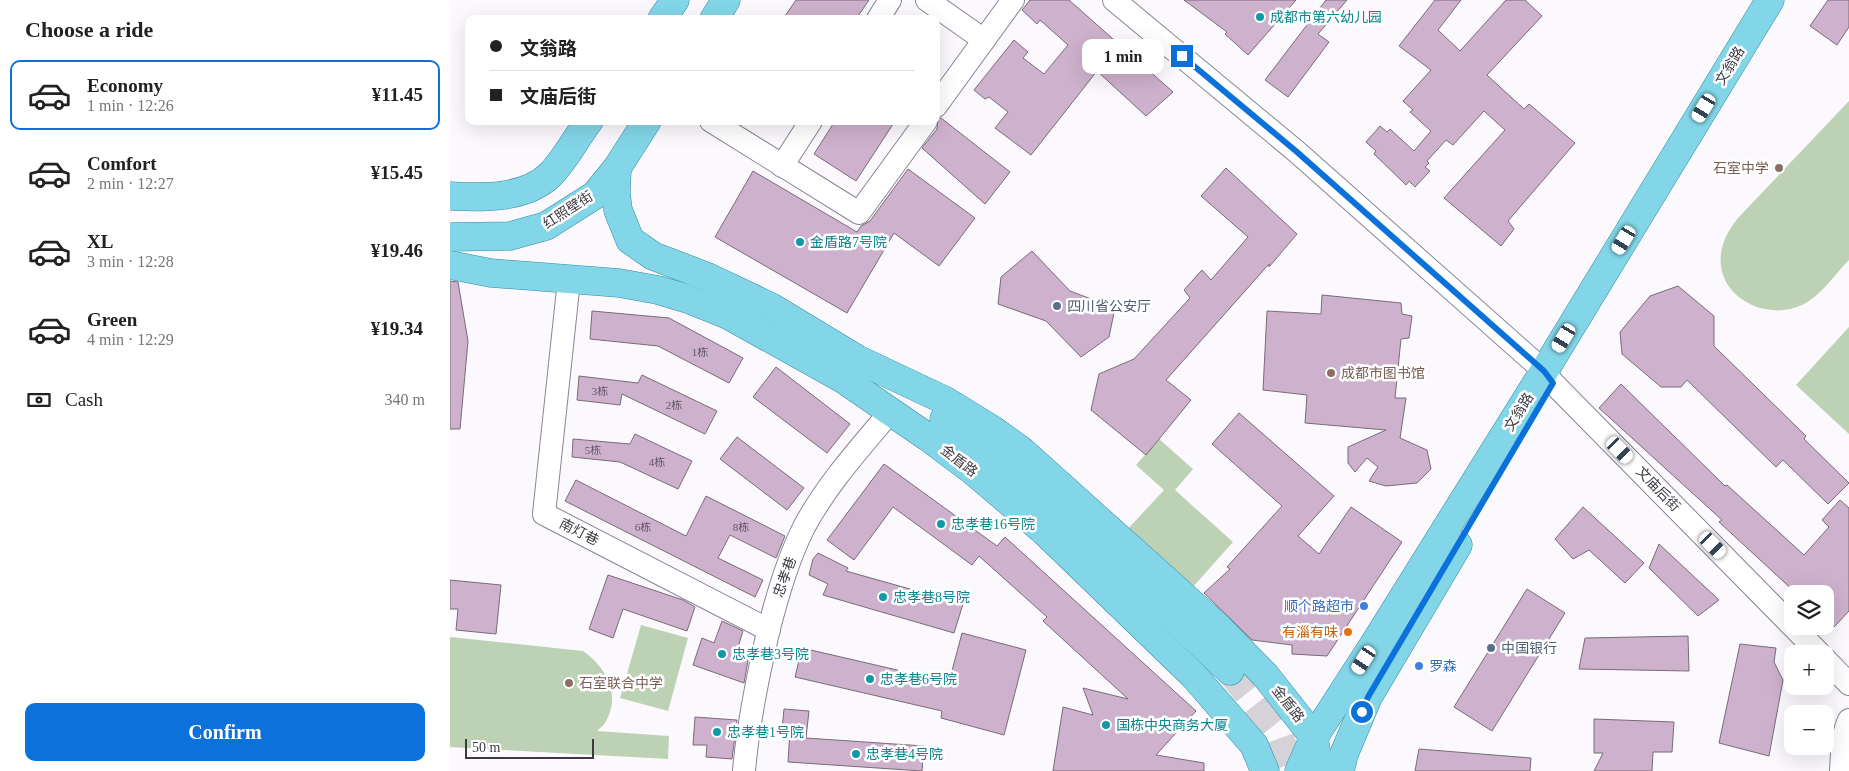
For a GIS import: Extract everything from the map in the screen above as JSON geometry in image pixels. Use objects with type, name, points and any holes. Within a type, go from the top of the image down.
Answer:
[{"type":"main road","points":[[665,15],[675,0]]},
{"type":"main road","points":[[717,15],[726,0]]},
{"type":"main road","name":"文翁路","points":[[1340,771],[1344,754],[1368,697],[1549,377],[1770,0]]},
{"type":"main road","name":"文翁路","points":[[1299,771],[1314,737],[1549,377],[1786,0]]},
{"type":"main road","points":[[460,197],[509,194],[534,186],[550,175],[586,125]]},
{"type":"main road","name":"红照壁街","points":[[450,237],[510,236],[546,226],[595,195],[617,168],[644,125]]},
{"type":"main road","name":"金盾路","points":[[617,168],[616,193],[618,210],[630,240],[653,256],[708,277],[771,307],[857,359],[994,455],[1110,558],[1230,671]]},
{"type":"main road","points":[[450,265],[490,273],[569,280]]},
{"type":"main road","name":"金盾路","points":[[569,280],[619,283],[658,290],[712,308],[842,378],[891,411],[973,471],[1045,532],[1194,676],[1254,745],[1265,771]]},
{"type":"main road","name":"金盾路","points":[[857,359],[946,401],[993,430],[1022,451],[1220,628],[1265,675],[1314,737],[1319,771]]},
{"type":"street","points":[[881,15],[890,0]]},
{"type":"street","points":[[927,0],[984,40]]},
{"type":"street","points":[[940,100],[1013,0]]},
{"type":"street","name":"文庙后街","points":[[1114,0],[1297,152],[1549,377],[1811,645]]},
{"type":"street","points":[[717,125],[859,213],[923,125]]},
{"type":"street","points":[[782,166],[808,125]]},
{"type":"street","name":"南灯巷","points":[[569,280],[544,514],[769,630]]},
{"type":"street","name":"忠孝巷","points":[[744,771],[758,675],[780,585],[804,528],[837,476],[891,411]]},
{"type":"street","points":[[1834,668],[1849,684]]},
{"type":"street","points":[[1841,771],[1842,750],[1846,726],[1849,720]]},
{"type":"green space","points":[[1849,101],[1849,260],[1822,290],[1802,305],[1787,310],[1757,307],[1732,291],[1725,279],[1721,264],[1722,248],[1728,232],[1738,218]]},
{"type":"green space","points":[[1849,327],[1849,434],[1796,385]]},
{"type":"green space","points":[[1159,439],[1193,469],[1175,490],[1233,542],[1192,588],[1126,531],[1164,490],[1136,465]]},
{"type":"green space","points":[[641,625],[688,638],[668,711],[620,698]]},
{"type":"green space","points":[[450,637],[583,651],[605,673],[612,692],[610,713],[605,723],[597,731],[669,736],[668,759],[450,747]]},
{"type":"building","points":[[796,0],[869,0],[859,15],[786,15]]},
{"type":"building","points":[[1030,0],[1069,0],[1173,92],[1146,116],[1097,71],[1031,155],[995,128],[1008,112],[989,97],[985,99],[974,90],[1014,40],[1028,52],[1023,58],[1044,74],[1068,45],[1040,20],[1037,24],[1022,10]]},
{"type":"building","name":"成都市第六幼儿园","points":[[1184,0],[1296,0],[1248,55],[1225,34],[1227,32]]},
{"type":"building","points":[[1326,0],[1347,0],[1318,34],[1329,42],[1288,97],[1265,80]]},
{"type":"building","points":[[1435,0],[1461,0],[1438,30],[1460,51],[1506,0],[1525,0],[1542,16],[1487,75],[1524,109],[1529,104],[1575,143],[1508,221],[1514,229],[1501,246],[1444,198],[1505,130],[1484,111],[1453,145],[1446,140],[1427,161],[1429,163],[1425,167],[1430,171],[1415,187],[1409,181],[1406,185],[1374,154],[1376,151],[1366,142],[1380,126],[1387,132],[1390,129],[1414,151],[1431,131],[1410,112],[1413,110],[1403,101],[1431,70],[1399,46]]},
{"type":"building","points":[[1828,0],[1849,0],[1849,27],[1837,45],[1810,26]]},
{"type":"building","points":[[941,118],[1010,172],[985,204],[922,148],[937,129]]},
{"type":"building","points":[[832,125],[892,125],[856,181],[814,154]]},
{"type":"building","points":[[1226,168],[1297,234],[1166,380],[1191,400],[1146,455],[1091,410],[1099,374],[1134,359],[1190,298],[1184,290],[1202,270],[1211,280],[1248,237],[1201,196]]},
{"type":"building","name":"金盾路7号院","points":[[908,169],[975,218],[939,266],[894,233],[847,313],[715,237],[753,171],[857,232],[861,226],[870,221]]},
{"type":"building","name":"四川省公安厅","points":[[1032,251],[1070,291],[1115,308],[1109,337],[1081,357],[1046,321],[998,304],[1001,277]]},
{"type":"building","points":[[450,281],[458,282],[468,341],[460,429],[450,429]]},
{"type":"building","points":[[1678,286],[1714,316],[1714,346],[1806,436],[1804,439],[1849,483],[1828,504],[1783,460],[1776,467],[1687,380],[1681,387],[1661,387],[1622,354],[1620,332],[1650,296]]},
{"type":"building","name":"成都市图书馆","points":[[1322,295],[1401,303],[1402,314],[1412,316],[1409,338],[1401,339],[1395,398],[1406,398],[1400,438],[1427,450],[1431,469],[1417,483],[1386,486],[1369,481],[1378,467],[1367,458],[1355,472],[1348,463],[1348,447],[1386,430],[1305,423],[1307,395],[1263,390],[1267,311],[1321,314]]},
{"type":"building","points":[[592,311],[669,318],[743,358],[729,383],[658,346],[590,339]]},
{"type":"building","points":[[776,367],[850,424],[827,453],[753,397]]},
{"type":"building","points":[[642,375],[717,411],[705,434],[622,394],[620,405],[577,400],[579,376],[638,383]]},
{"type":"building","points":[[1621,384],[1725,486],[1727,485],[1804,555],[1829,527],[1822,520],[1840,500],[1849,508],[1849,611],[1834,627],[1834,585],[1787,585],[1719,522],[1722,520],[1599,408]]},
{"type":"building","points":[[1239,413],[1334,496],[1298,536],[1319,554],[1351,507],[1402,542],[1327,656],[1292,654],[1292,645],[1252,640],[1204,593],[1230,569],[1227,567],[1282,506],[1212,444]]},
{"type":"building","points":[[635,434],[692,461],[678,489],[620,462],[572,457],[573,439],[630,444]]},
{"type":"building","points":[[737,437],[804,488],[787,510],[720,459]]},
{"type":"building","points":[[884,464],[997,546],[1005,537],[1196,711],[1156,755],[1204,763],[1204,771],[1053,771],[1063,707],[1093,715],[1083,688],[1128,699],[1043,621],[1047,617],[979,556],[972,565],[893,507],[854,560],[827,540]]},
{"type":"building","points":[[576,480],[686,536],[706,496],[785,536],[776,558],[730,535],[718,558],[763,580],[755,597],[565,501]]},
{"type":"building","points":[[1583,507],[1644,563],[1625,583],[1589,550],[1573,559],[1555,539]]},
{"type":"building","points":[[1659,544],[1719,600],[1698,616],[1649,568]]},
{"type":"building","name":"忠孝巷8号院","points":[[818,553],[848,568],[846,571],[963,604],[954,633],[823,595],[828,584],[809,575],[813,559]]},
{"type":"building","points":[[608,575],[683,600],[695,607],[687,631],[623,609],[613,638],[589,629]]},
{"type":"building","points":[[450,580],[501,585],[496,634],[456,630],[458,609],[450,609]]},
{"type":"building","points":[[1527,589],[1565,613],[1492,731],[1454,707]]},
{"type":"building","name":"忠孝巷3号院","points":[[722,621],[743,631],[737,650],[749,655],[744,683],[693,665],[702,638],[714,643]]},
{"type":"building","points":[[962,633],[1026,650],[1004,735],[941,718],[942,711],[795,677],[802,648],[949,682]]},
{"type":"building","points":[[1688,636],[1689,671],[1579,669],[1585,638]]},
{"type":"building","points":[[1740,644],[1776,648],[1774,662],[1783,680],[1769,756],[1719,743]]},
{"type":"building","name":"忠孝巷4号院","points":[[784,709],[809,711],[806,738],[924,746],[922,771],[788,762],[790,731],[782,730]]},
{"type":"building","name":"忠孝巷1号院","points":[[695,717],[737,720],[732,759],[706,757],[707,745],[693,745]]},
{"type":"building","points":[[1594,719],[1674,722],[1672,752],[1653,752],[1652,771],[1594,771],[1603,753],[1594,753]]},
{"type":"building","points":[[1419,749],[1531,758],[1530,771],[1415,771]]},
{"type":"tunnel","points":[[1230,671],[1278,732],[1292,771]]},
{"type":"place","name":"成都市第六幼儿园","points":[[1260,17]]},
{"type":"place","name":"石室中学","points":[[1779,168]]},
{"type":"place","name":"金盾路7号院","points":[[800,242]]},
{"type":"place","name":"四川省公安厅","points":[[1057,306]]},
{"type":"place","name":"成都市图书馆","points":[[1331,373]]},
{"type":"place","name":"忠孝巷16号院","points":[[941,524]]},
{"type":"place","name":"忠孝巷8号院","points":[[883,597]]},
{"type":"place","name":"顺个路超市","points":[[1364,606]]},
{"type":"place","name":"有淄有味","points":[[1348,632]]},
{"type":"place","name":"中国银行","points":[[1491,648]]},
{"type":"place","name":"忠孝巷3号院","points":[[722,654]]},
{"type":"place","name":"罗森","points":[[1419,666]]},
{"type":"place","name":"忠孝巷6号院","points":[[870,679]]},
{"type":"place","name":"石室联合中学","points":[[569,683]]},
{"type":"place","name":"国栋中央商务大厦","points":[[1106,725]]},
{"type":"place","name":"忠孝巷1号院","points":[[717,732]]},
{"type":"place","name":"忠孝巷4号院","points":[[856,754]]},
{"type":"route","points":[[1182,56],[1297,152],[1544,371],[1553,383],[1368,697],[1362,712]]}]
